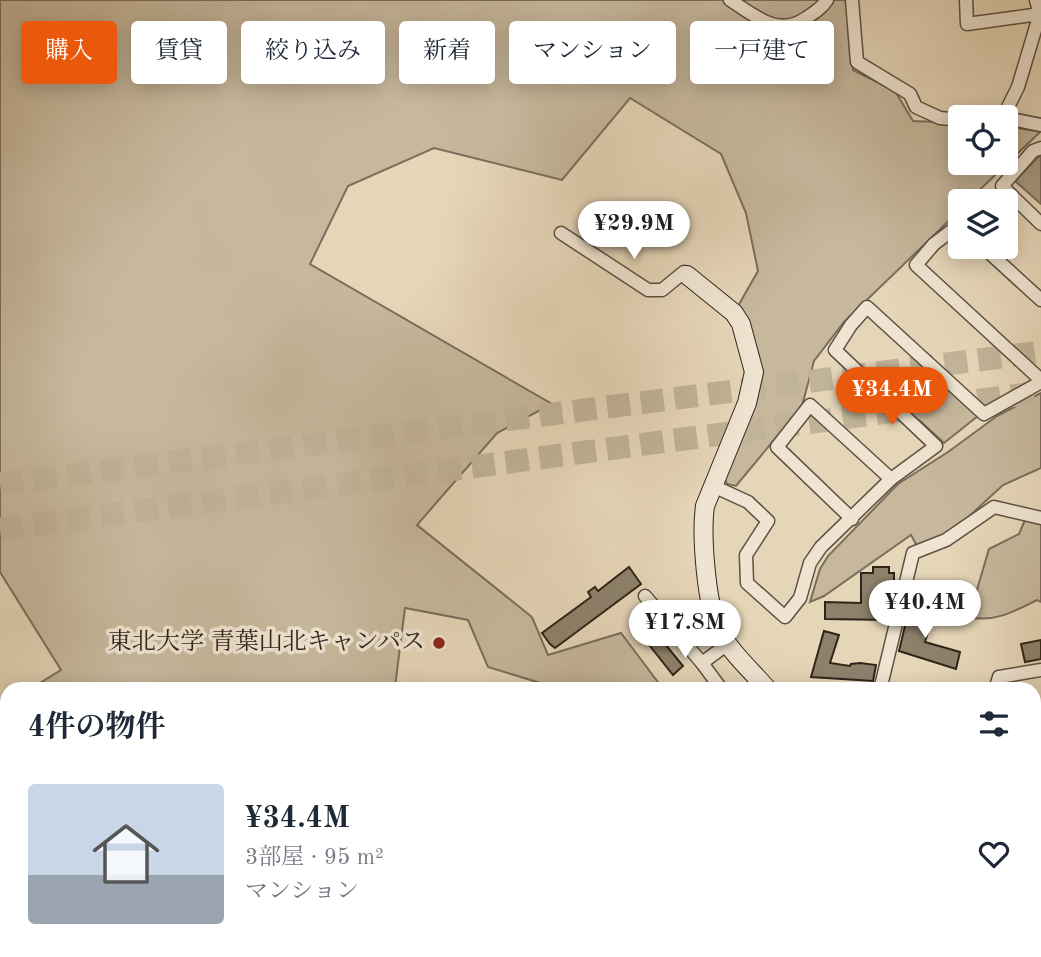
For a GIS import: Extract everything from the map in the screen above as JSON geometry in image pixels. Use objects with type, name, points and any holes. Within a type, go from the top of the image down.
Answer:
[{"type":"street","points":[[730,0],[771,26],[787,27],[800,22],[823,6],[827,0]]},
{"type":"street","points":[[852,0],[857,62],[910,94],[916,107],[948,119]]},
{"type":"street","points":[[966,0],[967,24],[1040,14]]},
{"type":"street","points":[[1010,105],[1040,14],[1036,0]]},
{"type":"street","points":[[1018,121],[1041,125]]},
{"type":"street","points":[[1041,148],[1033,151],[1002,186],[1041,224]]},
{"type":"street","points":[[561,233],[648,290],[662,290],[684,272],[734,313],[741,324],[754,372],[747,403],[705,506],[702,524],[712,613],[720,632],[761,682]]},
{"type":"street","points":[[713,486],[748,502],[768,521],[746,555],[747,583],[785,617],[800,598],[810,562],[821,547],[891,479],[936,446],[835,350],[867,307],[984,414],[1041,381],[916,265],[934,244],[948,233]]},
{"type":"street","points":[[996,259],[1041,300]]},
{"type":"street","points":[[852,519],[777,447],[810,405],[891,479]]},
{"type":"street","points":[[882,682],[913,553],[946,540],[994,507],[1041,518]]},
{"type":"street","points":[[645,596],[716,682]]},
{"type":"street","points":[[702,663],[729,643]]},
{"type":"street","points":[[997,682],[999,677],[1041,670]]},
{"type":"shaded area","points":[[0,0],[847,0],[853,70],[895,91],[913,121],[948,122],[948,175],[995,175],[981,189],[948,189],[948,222],[844,322],[814,361],[802,406],[736,486],[727,484],[725,479],[762,377],[758,353],[738,306],[758,271],[746,213],[721,154],[630,98],[562,180],[434,148],[348,186],[310,264],[552,404],[497,433],[417,525],[532,617],[548,655],[621,633],[658,682],[537,682],[488,667],[468,620],[405,608],[396,682],[41,682],[61,670],[0,572]]},
{"type":"shaded area","points":[[1018,128],[1040,132],[1018,153]]},
{"type":"shaded area","points":[[1041,157],[1041,204],[1015,181]]},
{"type":"shaded area","points":[[922,364],[978,416],[944,443],[892,395]]},
{"type":"shaded area","points":[[1041,393],[1041,468],[1003,485],[951,533],[917,546],[911,535],[824,596],[810,602],[820,569],[828,556],[898,484],[997,416]]},
{"type":"shaded area","points":[[1025,520],[1041,523],[1041,602],[1037,600],[996,617],[969,617],[989,549],[1019,534]]},
{"type":"building","points":[[629,567],[641,584],[555,648],[550,644],[542,633],[591,597],[588,592],[595,587],[598,591]]},
{"type":"building","points":[[873,567],[889,567],[889,573],[894,573],[894,591],[888,591],[888,620],[825,619],[825,602],[861,603],[861,573],[873,573]]},
{"type":"building","points":[[915,606],[934,611],[925,642],[960,652],[956,669],[899,651],[908,613],[913,614]]},
{"type":"building","points":[[824,631],[839,635],[830,663],[850,666],[860,663],[876,665],[873,681],[811,677]]},
{"type":"building","points":[[656,633],[683,666],[673,675],[646,641]]},
{"type":"building","points":[[1041,640],[1041,659],[1025,662],[1021,644]]},
{"type":"tunnel","points":[[0,484],[1041,352]]},
{"type":"tunnel","points":[[0,529],[1041,392]]},
{"type":"place","name":"東北大学 青葉山北キャンパス","points":[[439,643]]}]
